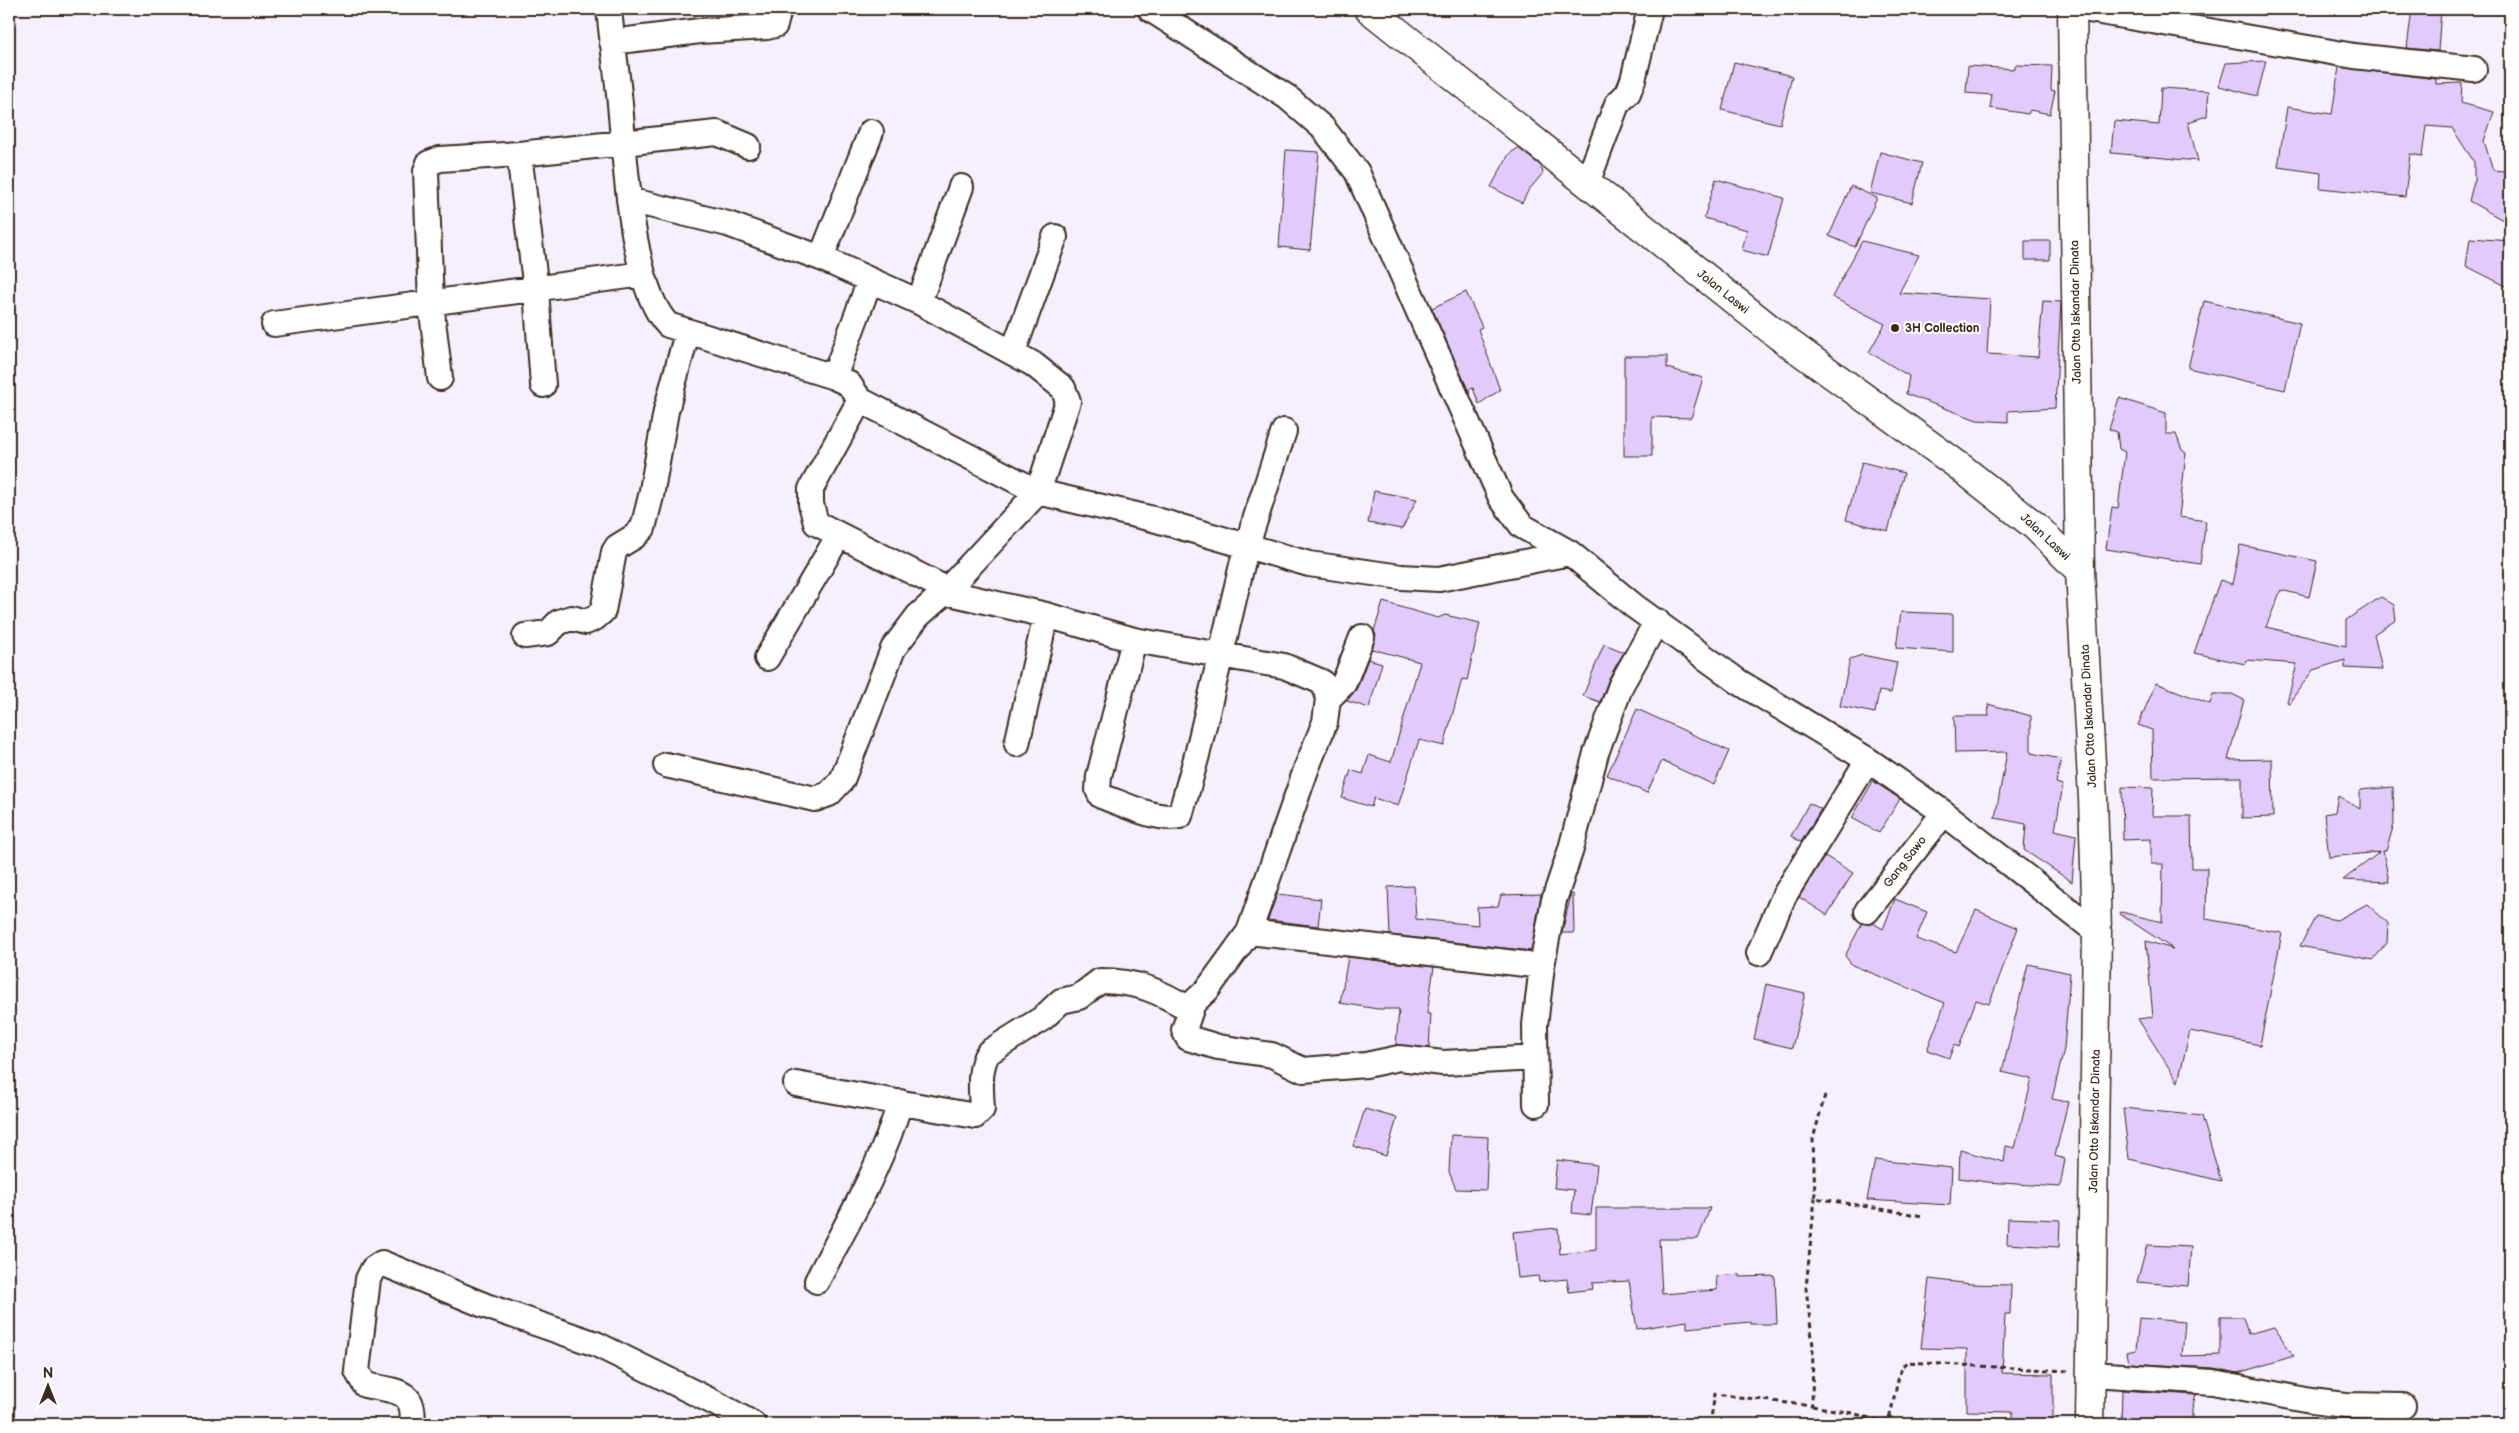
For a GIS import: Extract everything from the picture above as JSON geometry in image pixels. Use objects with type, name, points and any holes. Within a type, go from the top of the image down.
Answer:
[{"type":"main road","name":"Jalan Laswi","points":[[1369,9],[1779,336],[1959,466],[2035,526],[2080,571]]},
{"type":"main road","name":"Jalan Otto Iskandar Dinata","points":[[2072,9],[2080,571],[2094,798],[2096,932],[2090,1424]]},
{"type":"street","points":[[608,9],[629,200],[643,274],[658,316],[668,325],[686,333],[834,377],[849,384],[860,400],[1038,492],[1153,519],[1246,548],[1309,564],[1401,577],[1440,579],[1570,552]]},
{"type":"street","points":[[612,42],[700,31],[766,27],[775,25],[779,9]]},
{"type":"street","points":[[1150,9],[1288,97],[1324,128],[1357,172],[1500,498],[1522,526],[1570,552],[1634,606],[1739,682],[1868,760],[1944,813],[2096,932]]},
{"type":"street","points":[[1587,183],[1617,104],[1628,93],[1633,80],[1650,9]]},
{"type":"street","points":[[2082,9],[2354,56],[2474,69]]},
{"type":"street","points":[[821,258],[871,132]]},
{"type":"street","points":[[440,378],[431,304],[426,172],[429,164],[440,159],[519,154],[717,133],[748,146]]},
{"type":"street","points":[[519,154],[536,290],[543,385]]},
{"type":"street","points":[[918,302],[961,187]]},
{"type":"street","points":[[629,200],[728,224],[821,258],[870,280],[918,302],[1033,364],[1063,388],[1068,401],[1038,492],[946,592],[918,616],[893,649],[842,780],[829,794],[815,799],[666,765]]},
{"type":"street","points":[[1013,352],[1055,237]]},
{"type":"street","points":[[274,324],[643,274]]},
{"type":"street","points":[[834,377],[870,280]]},
{"type":"street","points":[[525,636],[548,633],[559,622],[572,618],[586,622],[603,611],[614,552],[617,547],[635,536],[642,528],[651,496],[666,411],[686,333]]},
{"type":"street","points":[[860,400],[811,489],[811,504],[816,522],[942,587],[946,592],[1046,615],[1134,640],[1284,666],[1322,682],[1328,699],[1325,722],[1307,767],[1249,932],[1197,1001],[1184,1030],[1188,1038],[1218,1047],[1272,1055],[1303,1070],[1366,1065],[1398,1058],[1443,1063],[1535,1058]]},
{"type":"street","points":[[1134,640],[1099,776],[1098,790],[1101,796],[1147,812],[1173,817],[1180,816],[1185,804],[1246,548],[1284,431]]},
{"type":"street","points":[[767,658],[838,535]]},
{"type":"street","points":[[1017,744],[1046,615]]},
{"type":"street","points":[[1536,1104],[1535,1025],[1542,966],[1554,900],[1571,849],[1596,752],[1622,685],[1657,621]]},
{"type":"street","points":[[1328,699],[1344,683],[1362,637]]},
{"type":"street","points":[[1759,953],[1784,896],[1868,760]]},
{"type":"street","name":"Gang Sawo","points":[[1867,911],[1944,813]]},
{"type":"street","points":[[1249,932],[1542,966]]},
{"type":"street","points":[[796,1084],[900,1102],[971,1117],[978,1115],[982,1108],[983,1058],[989,1052],[1043,1018],[1062,1001],[1079,997],[1100,981],[1130,982],[1197,1001]]},
{"type":"street","points":[[817,1281],[879,1159],[900,1102]]},
{"type":"street","points":[[412,1424],[413,1413],[410,1402],[403,1393],[365,1385],[357,1371],[368,1279],[373,1269],[382,1263],[486,1306],[596,1344],[753,1424]]},
{"type":"street","points":[[2092,1374],[2213,1382],[2311,1401],[2403,1406]]},
{"type":"path","points":[[1812,1406],[1813,1346],[1806,1288],[1815,1198],[1812,1139],[1825,1095]]},
{"type":"path","points":[[1815,1198],[1923,1216]]},
{"type":"path","points":[[1710,1424],[1716,1394],[1852,1412],[1880,1420],[1889,1420],[1901,1367],[1907,1362],[2050,1368],[2092,1374]]},
{"type":"building","points":[[2412,9],[2441,9],[2438,51],[2407,48]]},
{"type":"building","points":[[2266,61],[2257,96],[2219,86],[2226,63]]},
{"type":"building","points":[[1734,62],[1792,76],[1780,124],[1722,110]]},
{"type":"building","points":[[2015,65],[2052,66],[2051,90],[2055,91],[2050,114],[2030,110],[2028,114],[1990,108],[1992,95],[1966,93],[1968,66],[2015,69]]},
{"type":"building","points":[[2339,67],[2436,79],[2436,84],[2462,83],[2461,103],[2494,112],[2484,141],[2493,170],[2504,171],[2505,182],[2510,182],[2510,224],[2469,201],[2474,181],[2474,162],[2452,128],[2426,126],[2422,156],[2410,154],[2405,197],[2320,188],[2321,173],[2278,167],[2287,107],[2332,114]]},
{"type":"building","points":[[2161,88],[2209,91],[2207,116],[2188,122],[2198,161],[2111,153],[2114,121],[2159,125]]},
{"type":"building","points":[[1518,148],[1541,166],[1543,173],[1528,191],[1522,203],[1491,187],[1509,154]]},
{"type":"building","points":[[1286,150],[1319,152],[1310,250],[1279,247]]},
{"type":"building","points":[[1880,152],[1922,163],[1912,203],[1870,193]]},
{"type":"building","points":[[1716,179],[1784,198],[1768,257],[1742,250],[1747,230],[1704,218]]},
{"type":"building","points":[[1851,186],[1877,198],[1855,247],[1829,236]]},
{"type":"building","points":[[2470,238],[2510,241],[2510,288],[2466,266]]},
{"type":"building","points":[[1862,241],[1919,255],[1899,293],[1990,299],[1987,354],[2038,357],[2043,301],[2061,302],[2055,408],[2008,411],[2008,422],[1977,420],[1906,394],[1909,376],[1869,352],[1885,324],[1832,297]]},
{"type":"building","points":[[2025,241],[2050,241],[2050,260],[2025,260]]},
{"type":"building","points":[[1466,292],[1482,327],[1478,329],[1500,390],[1479,404],[1473,388],[1468,390],[1432,308]]},
{"type":"building","points":[[2204,301],[2300,323],[2285,390],[2188,368]]},
{"type":"building","points":[[1624,356],[1667,356],[1667,368],[1703,378],[1691,418],[1652,417],[1652,456],[1624,456]]},
{"type":"building","points":[[2119,398],[2166,413],[2166,434],[2176,434],[2182,450],[2186,453],[2179,517],[2206,521],[2200,564],[2106,549],[2112,507],[2118,508],[2125,452],[2119,449],[2117,432],[2109,429]]},
{"type":"building","points":[[1862,462],[1904,473],[1888,531],[1846,520]]},
{"type":"building","points":[[1374,491],[1417,499],[1402,529],[1368,523]]},
{"type":"building","points":[[2240,545],[2317,561],[2309,597],[2281,590],[2266,627],[2346,646],[2346,620],[2381,597],[2394,605],[2396,620],[2374,634],[2382,670],[2345,668],[2345,660],[2313,670],[2289,703],[2287,702],[2297,664],[2247,660],[2245,664],[2194,653],[2220,580],[2232,584]]},
{"type":"building","points":[[1383,602],[1438,618],[1445,615],[1480,623],[1467,680],[1462,679],[1444,746],[1419,740],[1398,806],[1374,798],[1371,807],[1342,798],[1351,770],[1363,774],[1369,755],[1391,762],[1420,662],[1372,649],[1376,635],[1374,631]]},
{"type":"building","points":[[1901,612],[1953,614],[1953,652],[1896,648]]},
{"type":"building","points":[[1604,644],[1624,652],[1609,678],[1600,702],[1583,696]]},
{"type":"building","points":[[1862,655],[1897,662],[1891,693],[1879,691],[1875,713],[1840,706],[1850,659]]},
{"type":"building","points":[[1368,659],[1382,663],[1369,708],[1347,701],[1357,688]]},
{"type":"building","points":[[2156,683],[2210,704],[2213,694],[2232,694],[2244,700],[2228,760],[2272,759],[2273,817],[2242,818],[2242,777],[2153,778],[2152,730],[2138,725]]},
{"type":"building","points":[[1988,704],[2031,716],[2031,753],[2061,759],[2056,783],[2063,785],[2055,830],[2076,835],[2072,882],[2024,850],[2026,824],[1995,818],[2007,752],[1955,753],[1954,716],[1989,716]]},
{"type":"building","points":[[1637,709],[1729,751],[1714,785],[1662,761],[1647,793],[1607,775]]},
{"type":"building","points":[[1873,781],[1900,799],[1879,833],[1852,818]]},
{"type":"building","points":[[2122,787],[2153,788],[2152,816],[2191,816],[2192,868],[2207,868],[2206,919],[2282,933],[2260,1045],[2190,1031],[2178,1082],[2138,1019],[2153,1017],[2146,941],[2173,949],[2120,914],[2121,912],[2162,922],[2163,864],[2151,864],[2151,839],[2123,840]]},
{"type":"building","points":[[2393,787],[2394,824],[2386,851],[2383,851],[2389,882],[2343,880],[2380,852],[2329,857],[2324,814],[2335,812],[2338,796],[2360,809],[2360,790]]},
{"type":"building","points":[[1809,803],[1821,809],[1801,842],[1791,836]]},
{"type":"building","points":[[1825,856],[1853,873],[1827,915],[1799,897]]},
{"type":"building","points":[[1414,886],[1416,919],[1478,925],[1477,907],[1498,906],[1501,895],[1541,894],[1531,951],[1390,935],[1388,887]]},
{"type":"building","points":[[1277,894],[1321,899],[1318,926],[1268,920]]},
{"type":"building","points":[[1571,894],[1573,894],[1574,933],[1562,933]]},
{"type":"building","points":[[1895,899],[1927,912],[1916,939],[1956,952],[1976,910],[2018,928],[1989,1004],[1976,1000],[1959,1047],[1954,1045],[1949,1058],[1927,1050],[1945,1003],[1852,965],[1845,956],[1862,923],[1873,923],[1883,929]]},
{"type":"building","points":[[2367,904],[2388,923],[2387,943],[2373,960],[2300,946],[2316,916],[2337,920]]},
{"type":"building","points":[[1348,957],[1434,967],[1427,1014],[1431,1014],[1429,1048],[1396,1045],[1399,1009],[1378,1009],[1340,1003]]},
{"type":"building","points":[[2028,964],[2070,973],[2064,1049],[2052,1099],[2068,1102],[2055,1156],[2065,1159],[2060,1187],[1959,1178],[1960,1150],[2004,1162],[2006,1146],[2015,1148],[2032,1079],[2002,1072]]},
{"type":"building","points":[[1766,984],[1805,993],[1792,1048],[1754,1039]]},
{"type":"building","points":[[2123,1108],[2202,1116],[2221,1181],[2129,1159]]},
{"type":"building","points":[[1365,1109],[1397,1118],[1386,1156],[1353,1146]]},
{"type":"building","points":[[1451,1135],[1488,1137],[1486,1190],[1456,1189],[1449,1172]]},
{"type":"building","points":[[1557,1160],[1597,1165],[1591,1215],[1572,1213],[1574,1190],[1554,1188]]},
{"type":"building","points":[[1875,1160],[1952,1168],[1950,1205],[1867,1200]]},
{"type":"building","points":[[1596,1208],[1710,1208],[1698,1239],[1659,1239],[1662,1294],[1717,1290],[1716,1276],[1740,1274],[1740,1277],[1775,1276],[1777,1324],[1750,1324],[1750,1322],[1687,1328],[1687,1321],[1637,1329],[1629,1281],[1592,1283],[1593,1289],[1569,1292],[1567,1279],[1539,1282],[1538,1276],[1518,1278],[1513,1232],[1558,1228],[1560,1254],[1596,1250]]},
{"type":"building","points":[[2008,1218],[2060,1220],[2059,1247],[2007,1244]]},
{"type":"building","points":[[2147,1245],[2191,1247],[2188,1286],[2137,1282]]},
{"type":"building","points":[[1929,1279],[1971,1284],[2011,1285],[2010,1314],[2005,1314],[2002,1373],[2053,1374],[2053,1424],[2013,1424],[2013,1412],[1967,1411],[1967,1349],[1921,1348]]},
{"type":"building","points":[[2220,1317],[2243,1317],[2248,1334],[2274,1327],[2294,1356],[2238,1373],[2214,1368],[2128,1363],[2126,1352],[2136,1350],[2139,1318],[2185,1322],[2182,1356],[2220,1355]]},
{"type":"building","points":[[2122,1390],[2196,1395],[2192,1410],[2192,1424],[2121,1424]]},
{"type":"place","name":"3H Collection","points":[[1895,328]]}]
